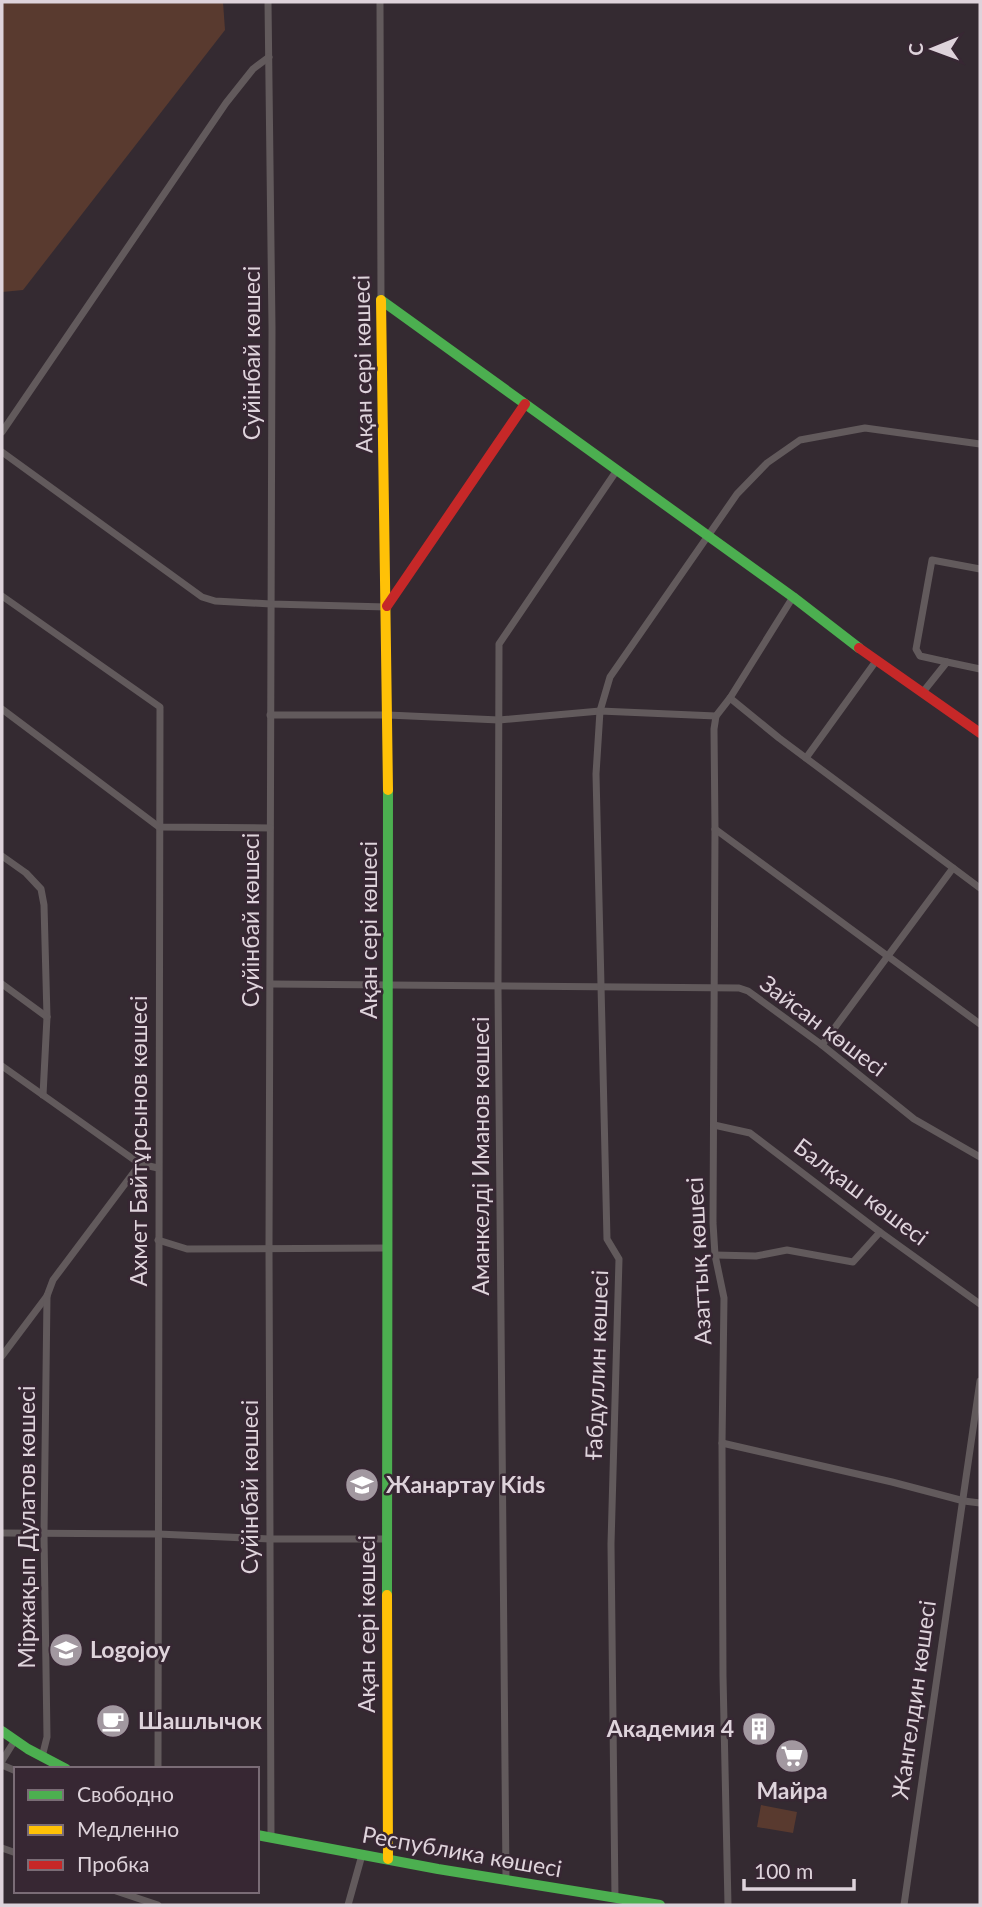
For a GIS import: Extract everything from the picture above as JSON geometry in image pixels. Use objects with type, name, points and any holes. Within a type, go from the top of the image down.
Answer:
[{"type":"street","name":"Суйінбай көшесі","points":[[268,2],[272,328],[269,1248],[271,1838]]},
{"type":"street","name":"Ақан сері көшесі","points":[[380,2],[381,300],[388,715],[388,1859]]},
{"type":"street","points":[[2,432],[226,103],[253,69],[269,57]]},
{"type":"street","points":[[381,300],[793,597],[876,662],[980,733]]},
{"type":"street","points":[[2,452],[202,597],[215,601],[387,607],[525,404]]},
{"type":"street","name":"Ғабдуллин көшесі","points":[[615,1898],[611,1544],[619,1259],[607,1239],[596,774],[600,711],[610,677],[737,494],[767,463],[800,440],[865,428],[980,444]]},
{"type":"street","name":"Аманкелді Иманов көшесі","points":[[506,1879],[498,987],[499,644],[617,470]]},
{"type":"street","points":[[980,569],[932,559],[916,649],[920,656],[980,670]]},
{"type":"street","name":"Ахмет Байтұрсынов көшесі","points":[[2,596],[160,707],[158,1767]]},
{"type":"street","points":[[270,715],[388,715],[499,720],[600,711],[716,716],[793,597]]},
{"type":"street","points":[[806,758],[876,662]]},
{"type":"street","points":[[923,692],[947,662]]},
{"type":"street","points":[[730,698],[980,888]]},
{"type":"street","points":[[2,709],[159,827],[270,828]]},
{"type":"street","name":"Азаттық көшесі","points":[[716,716],[713,1223],[715,1255],[724,1298],[723,1676],[728,1905]]},
{"type":"street","points":[[715,829],[980,1024]]},
{"type":"street","points":[[2,856],[26,873],[41,889],[44,905],[47,1017],[43,1095]]},
{"type":"street","points":[[822,1045],[953,869]]},
{"type":"street","points":[[2,984],[47,1017]]},
{"type":"street","name":"Зайсан көшесі","points":[[271,984],[714,987],[748,991],[822,1045],[914,1119],[980,1157]]},
{"type":"street","points":[[2,1066],[140,1164],[158,1168]]},
{"type":"street","name":"Балқаш көшесі","points":[[714,1125],[750,1132],[880,1232],[980,1304]]},
{"type":"street","points":[[2,1356],[47,1296],[53,1280],[140,1164]]},
{"type":"street","points":[[715,1255],[756,1256],[787,1250],[853,1262],[880,1232]]},
{"type":"street","points":[[158,1240],[187,1249],[387,1248]]},
{"type":"street","name":"Міржақып Дулатов көшесі","points":[[42,1757],[47,1737],[44,1534],[47,1296]]},
{"type":"street","name":"Жангелдин көшесі","points":[[904,1905],[980,1381]]},
{"type":"street","points":[[722,1443],[980,1503]]},
{"type":"street","points":[[2,1533],[386,1539]]},
{"type":"street","points":[[2,1731],[62,1767]]},
{"type":"street","points":[[2,1763],[15,1740]]},
{"type":"street","name":"Республика көшесі","points":[[259,1836],[660,1905]]},
{"type":"street","points":[[348,1905],[362,1855]]},
{"type":"street","points":[[122,1893],[158,1905]]},
{"type":"shaded area","points":[[2,2],[223,2],[225,30],[23,290],[2,292]]},
{"type":"shaded area","points":[[761,1805],[797,1812],[793,1833],[757,1827]]},
{"type":"traffic: fast","points":[[381,300],[793,597],[859,648]]},
{"type":"traffic: fast","points":[[387,1595],[388,790]]},
{"type":"traffic: fast","points":[[2,1731],[28,1749],[62,1767]]},
{"type":"traffic: fast","points":[[259,1835],[438,1869],[660,1905]]},
{"type":"traffic: slow","points":[[381,300],[388,790]]},
{"type":"traffic: slow","points":[[387,1595],[388,1859]]},
{"type":"traffic: jam","points":[[387,606],[525,404]]},
{"type":"traffic: jam","points":[[859,648],[980,733]]},
{"type":"place","name":"Жанартау Kids","points":[[362,1485]]},
{"type":"place","name":"Logojoy","points":[[66,1650]]},
{"type":"place","name":"Шашлычок","points":[[113,1721]]},
{"type":"place","name":"Академия 4","points":[[759,1729]]},
{"type":"place","name":"Майра","points":[[792,1756]]}]
